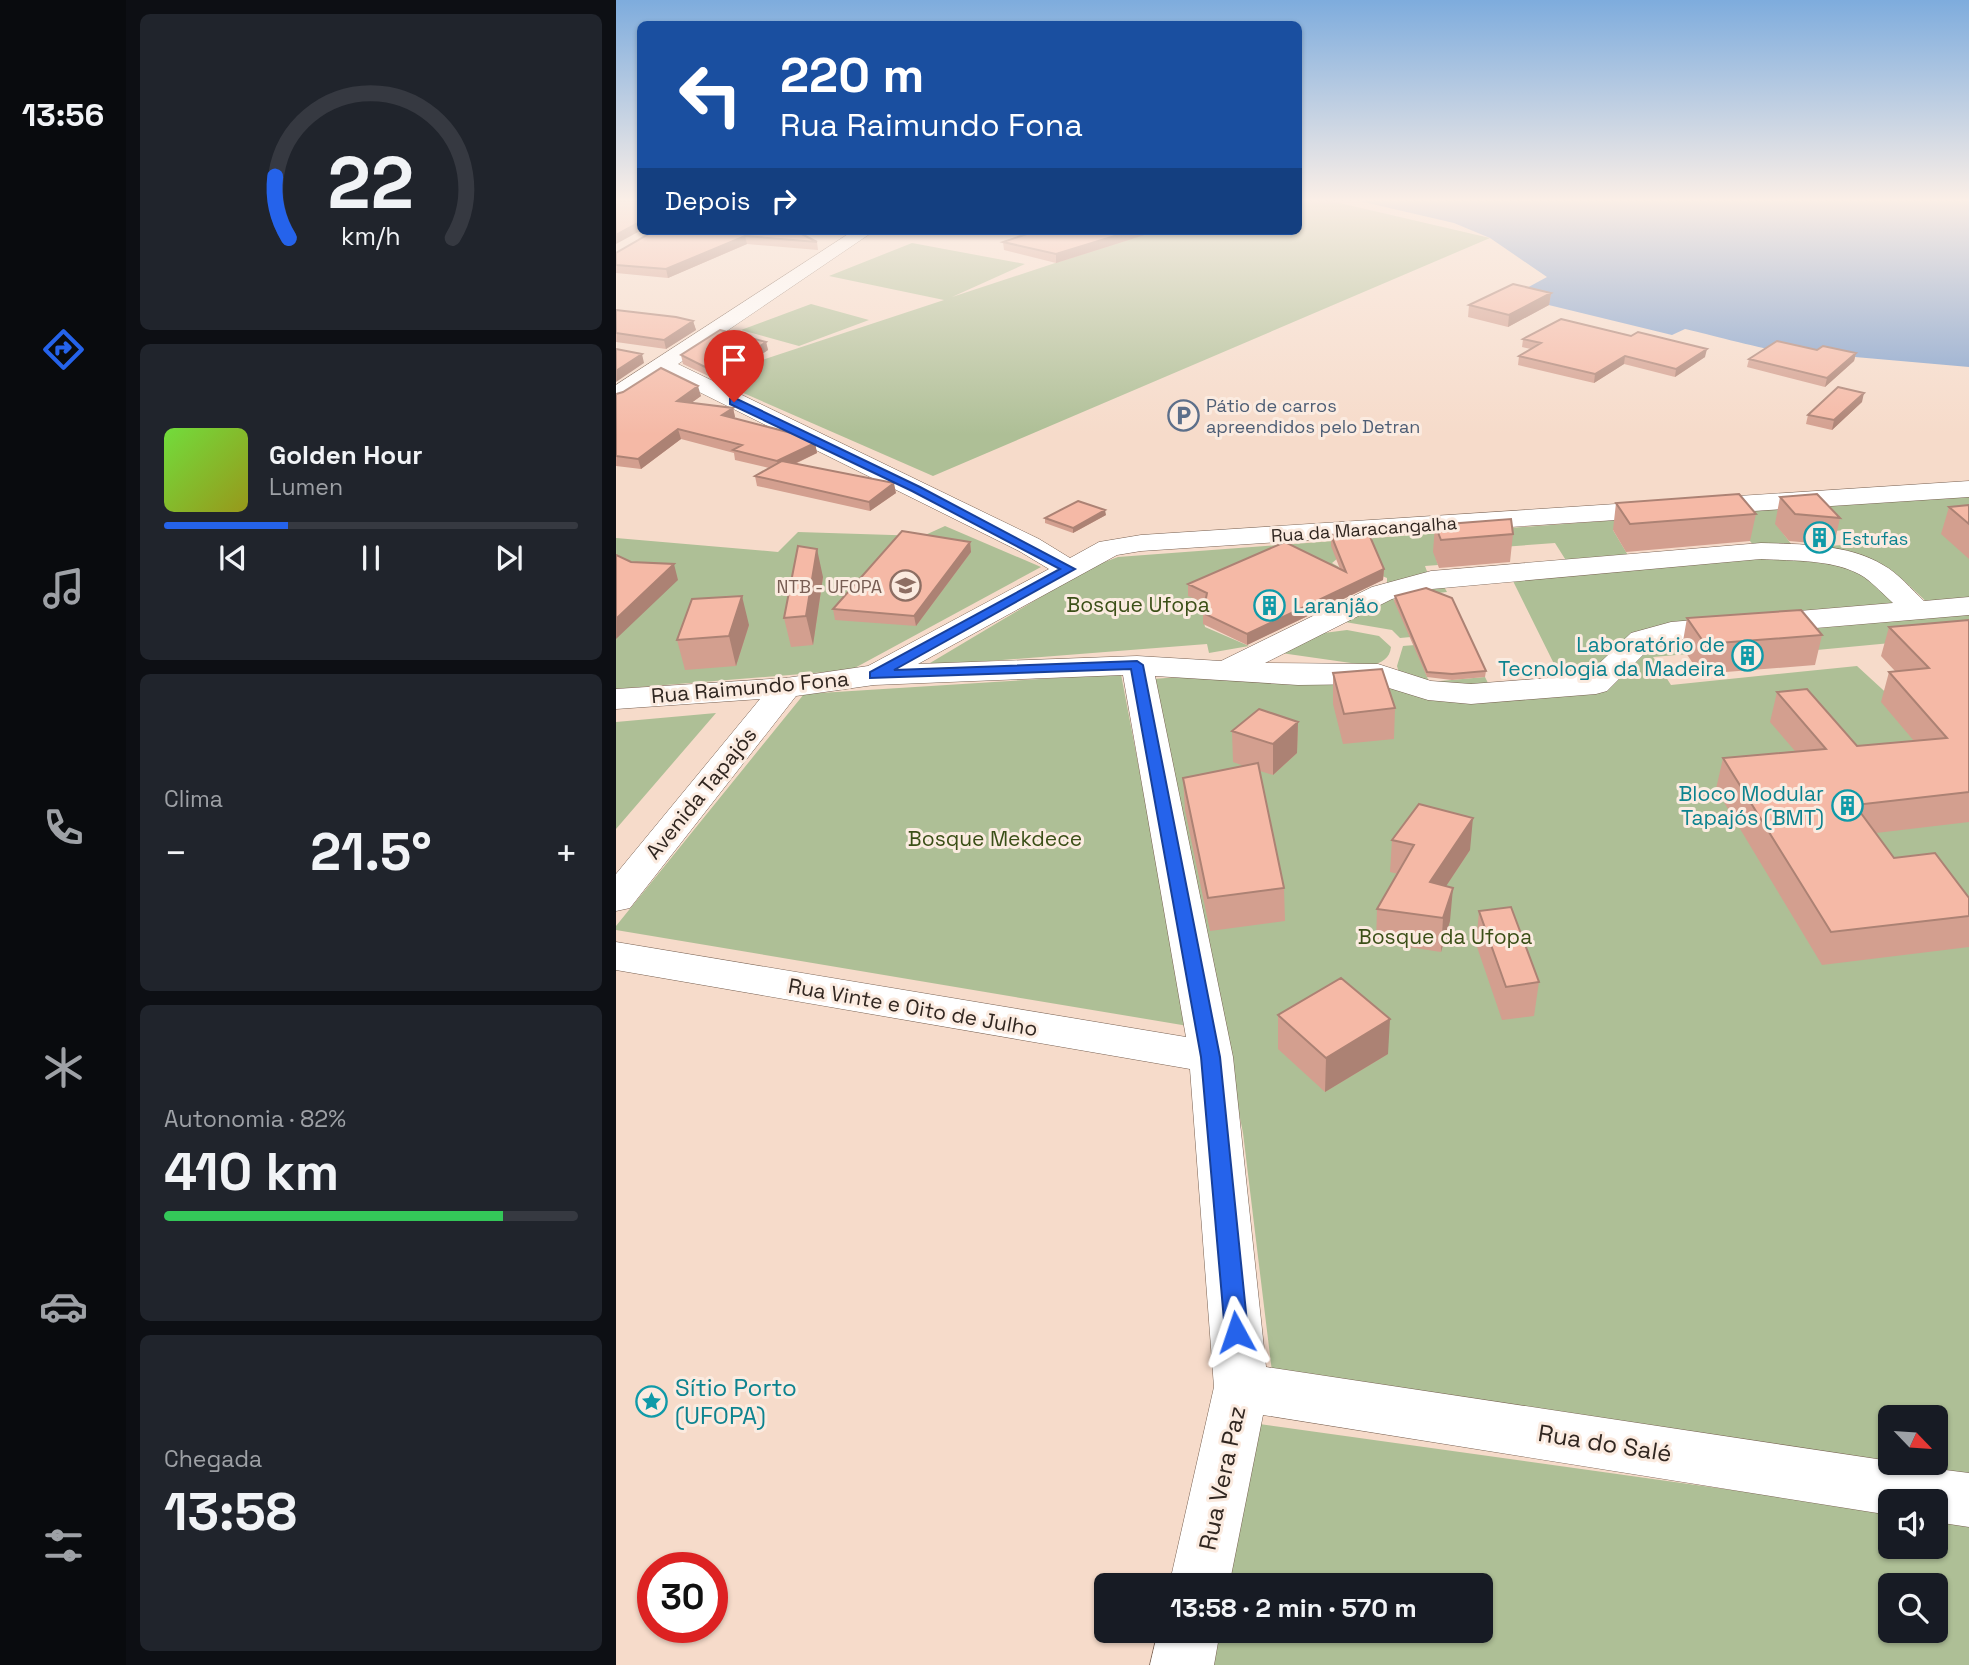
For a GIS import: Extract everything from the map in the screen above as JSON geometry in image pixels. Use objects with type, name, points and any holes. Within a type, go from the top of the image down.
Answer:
[{"type":"street","points":[[616,395],[658,360],[788,279]]},
{"type":"street","points":[[658,360],[943,502],[1069,569]]},
{"type":"street","name":"Rua da Maracangalha","points":[[874,675],[1110,548],[1142,543],[1969,489]]},
{"type":"street","points":[[1227,670],[1392,590],[1431,580],[1521,570],[1761,551],[1805,553],[1849,561],[1874,572],[1918,611]]},
{"type":"street","name":"Rua Raimundo Fona","points":[[616,699],[786,688],[874,675],[1137,665],[1298,676],[1378,674],[1428,690],[1471,694],[1596,684],[1642,639],[1671,631],[1969,606]]},
{"type":"street","name":"Rua Vera Paz","points":[[1137,665],[1211,1057],[1241,1387],[1202,1573]]},
{"type":"street","name":"Avenida Tapajós","points":[[616,899],[786,688]]},
{"type":"street","name":"Rua Vinte e Oito de Julho","points":[[616,956],[1211,1057]]},
{"type":"street","name":"Rua do Salé","points":[[1241,1387],[1969,1500]]},
{"type":"street","points":[[1182,1665],[1187,1643]]},
{"type":"green space","points":[[842,279],[992,279],[952,297],[1007,279],[1395,279],[933,476],[716,381],[741,367],[944,300]]},
{"type":"green space","points":[[811,304],[869,320],[799,346],[741,330]]},
{"type":"green space","name":"Bosque Ufopa","points":[[1969,494],[1969,602],[1931,606],[1902,579],[1814,547],[1857,544],[1845,530],[1822,532],[1776,524],[1795,549],[1754,546],[1734,521],[1613,530],[1629,557],[1567,562],[1555,543],[1434,552],[1438,565],[1425,566],[1429,577],[1387,584],[1387,578],[1338,558],[1332,563],[1339,567],[1333,573],[1189,595],[1227,614],[1204,622],[1205,627],[1249,646],[1209,653],[1207,644],[925,666],[1091,567],[1118,557]]},
{"type":"green space","points":[[945,526],[1041,567],[851,670],[616,689],[616,538],[778,552],[798,532],[923,536]]},
{"type":"green space","points":[[1794,556],[1856,569],[1905,609],[1668,628],[1592,679],[1562,680],[1511,577]]},
{"type":"green space","points":[[1442,583],[1447,592],[1393,598],[1411,637],[1400,638],[1392,630],[1345,622],[1378,601]]},
{"type":"green space","name":"Bosque da Ufopa","points":[[1969,606],[1969,627],[1912,641],[1785,653],[1780,646],[1653,657],[1671,685],[1857,666],[1894,700],[1969,730],[1969,1491],[1272,1372],[1243,1133],[1153,679],[1192,676],[1601,689],[1649,642]]},
{"type":"green space","points":[[1347,630],[1379,636],[1391,647],[1389,654],[1372,666],[1281,653],[1316,634]]},
{"type":"green space","points":[[1415,645],[1429,681],[1399,673],[1397,666],[1403,646]]},
{"type":"green space","name":"Bosque Mekdece","points":[[1121,674],[1188,1026],[616,930],[616,926],[804,694]]},
{"type":"green space","points":[[1485,677],[1489,685],[1466,686],[1432,682]]},
{"type":"green space","points":[[716,713],[616,829],[616,722]]},
{"type":"green space","points":[[1252,1423],[1878,1510],[1878,1559],[1948,1559],[1948,1520],[1969,1523],[1969,1665],[1203,1665],[1207,1643],[1493,1643],[1493,1573],[1221,1573]]},
{"type":"water","points":[[1544,279],[1969,279],[1969,367],[1855,357],[1842,360],[1823,359],[1685,329],[1672,335],[1512,296]]},
{"type":"building","points":[[1513,284],[1551,293],[1509,315],[1469,305]]},
{"type":"building","points":[[616,310],[693,321],[664,340],[616,333]]},
{"type":"building","points":[[1561,319],[1631,336],[1638,332],[1707,349],[1676,369],[1625,356],[1595,374],[1519,356],[1541,343],[1523,339]]},
{"type":"building","points":[[720,330],[766,342],[719,374],[681,355]]},
{"type":"building","points":[[1777,341],[1817,350],[1823,346],[1856,353],[1827,378],[1749,359]]},
{"type":"building","points":[[616,349],[642,354],[616,371]]},
{"type":"building","points":[[661,368],[698,386],[677,401],[733,408],[722,415],[799,435],[815,443],[777,461],[733,450],[742,445],[678,429],[638,459],[616,456],[616,394]]},
{"type":"building","points":[[1838,387],[1864,393],[1834,420],[1808,415]]},
{"type":"building","points":[[782,461],[894,483],[869,502],[755,476]]},
{"type":"building","points":[[1739,494],[1756,514],[1630,524],[1616,503]]},
{"type":"building","points":[[1817,494],[1840,518],[1795,514],[1780,497]]},
{"type":"building","points":[[1078,501],[1105,510],[1073,528],[1045,518]]},
{"type":"building","points":[[1969,505],[1969,524],[1949,507]]},
{"type":"building","points":[[1511,519],[1513,534],[1441,540],[1435,525]]},
{"type":"building","name":"NTB - UFOPA","points":[[902,531],[970,542],[914,616],[833,609]]},
{"type":"building","name":"Laranjão","points":[[1368,532],[1384,569],[1247,634],[1203,613],[1207,593],[1188,584],[1285,542],[1346,572],[1331,535]]},
{"type":"building","points":[[798,546],[817,549],[806,616],[784,618]]},
{"type":"building","points":[[616,555],[631,562],[674,564],[616,619]]},
{"type":"building","points":[[1426,588],[1452,598],[1486,671],[1452,674],[1427,672],[1395,596]]},
{"type":"building","points":[[742,596],[729,636],[677,640],[692,599]]},
{"type":"building","points":[[1801,610],[1822,635],[1705,644],[1687,618]]},
{"type":"building","points":[[1969,620],[1969,792],[1855,805],[1894,858],[1935,853],[1969,898],[1969,916],[1831,932],[1723,758],[1826,749],[1777,692],[1807,689],[1857,746],[1947,738],[1889,672],[1929,668],[1889,627]]},
{"type":"building","points":[[1382,669],[1395,708],[1344,714],[1333,673]]},
{"type":"building","points":[[1259,709],[1298,722],[1273,744],[1232,731]]},
{"type":"building","points":[[1258,763],[1284,888],[1208,898],[1183,778]]},
{"type":"building","points":[[1419,804],[1473,818],[1430,882],[1453,888],[1443,918],[1377,909],[1414,845],[1392,840]]},
{"type":"building","points":[[1511,907],[1539,982],[1506,987],[1479,911]]},
{"type":"building","points":[[1341,978],[1390,1019],[1326,1058],[1278,1015]]},
{"type":"place","name":"Pátio de carros apreendidos pelo Detran","points":[[1183,415]]},
{"type":"place","name":"Estufas","points":[[1819,538]]},
{"type":"place","name":"NTB - UFOPA","points":[[905,586]]},
{"type":"place","name":"Laranjão","points":[[1270,605]]},
{"type":"place","name":"Laboratório de Tecnologia da Madeira","points":[[1748,656]]},
{"type":"place","name":"Bloco Modular Tapajós (BMT)","points":[[1847,805]]},
{"type":"place","name":"Sítio Porto (UFOPA)","points":[[652,1401]]},
{"type":"route","points":[[734,402],[1029,545],[1069,569],[874,675],[1137,665],[1211,1057],[1236,1332]]}]
